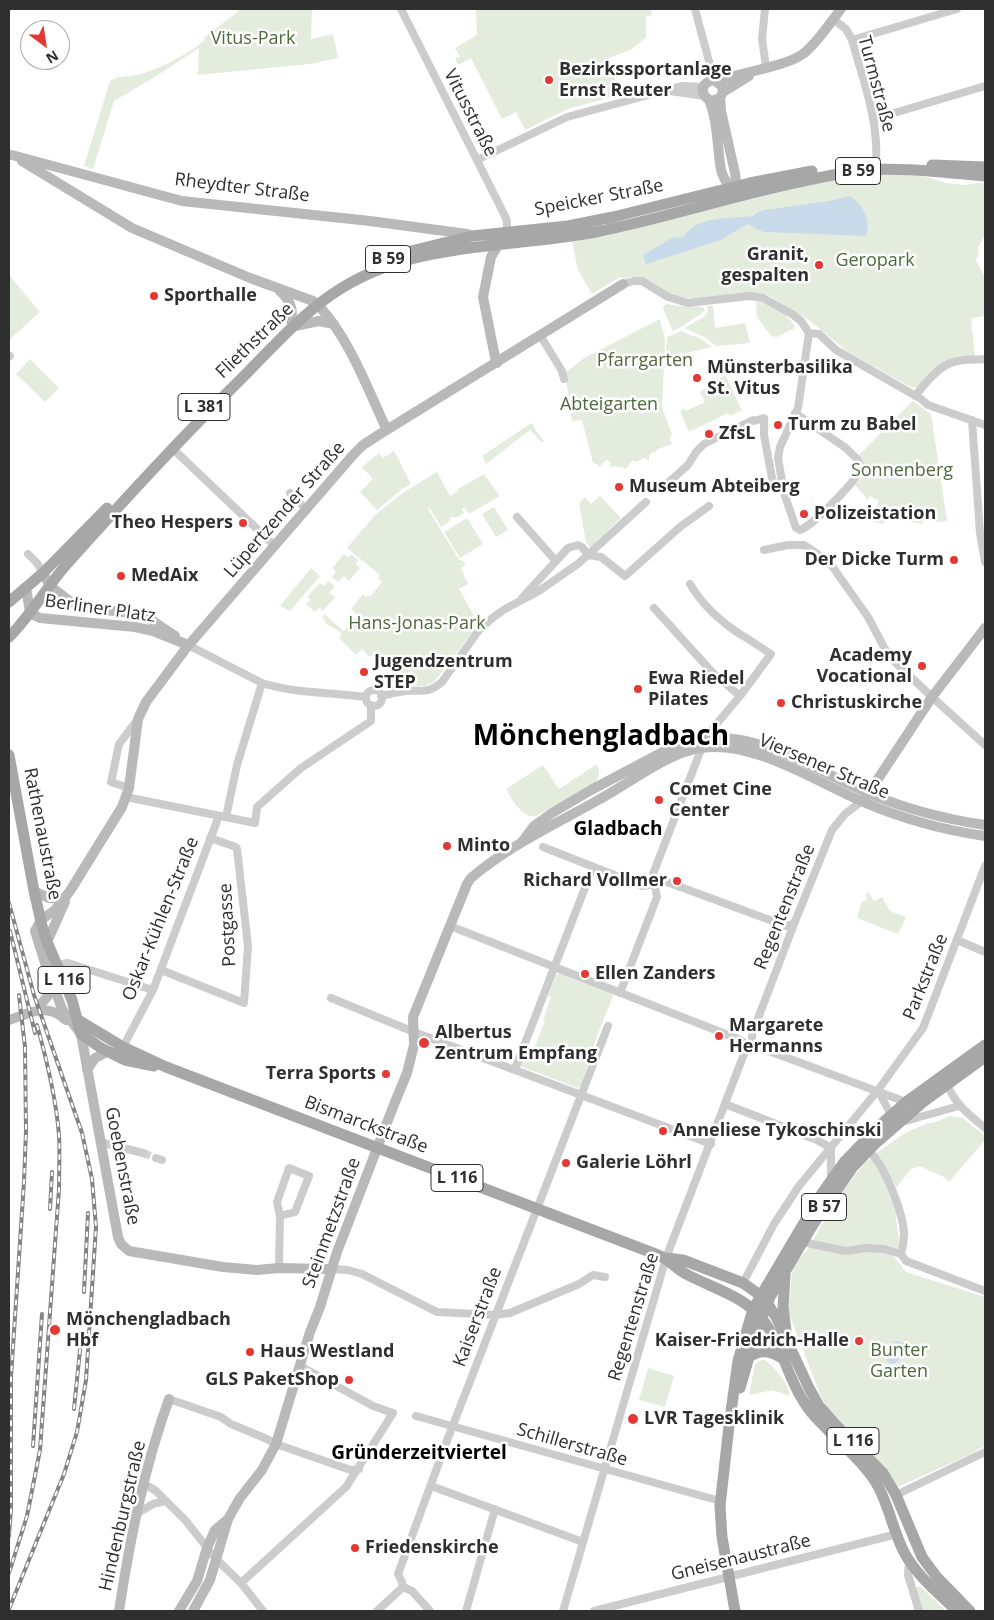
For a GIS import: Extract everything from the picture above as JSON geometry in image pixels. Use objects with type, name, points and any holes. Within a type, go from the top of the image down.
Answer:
[{"type":"main road","name":"B 59","points":[[732,192],[808,172],[876,163],[985,167]]},
{"type":"main road","name":"B 59","points":[[732,192],[866,170],[902,170],[985,176]]},
{"type":"main road","name":"Speicker Straße","points":[[472,236],[568,226],[732,192]]},
{"type":"main road","name":"Speicker Straße","points":[[499,245],[572,236],[625,226],[732,192]]},
{"type":"main road","name":"Fliethstraße","points":[[9,602],[42,573],[99,517],[195,415],[337,283],[360,270],[407,252],[472,236]]},
{"type":"main road","name":"Fliethstraße","points":[[315,303],[362,276],[411,258],[463,248],[499,245]]},
{"type":"main road","name":"Fliethstraße","points":[[9,637],[65,567],[172,448],[293,324]]},
{"type":"main road","name":"Rathenaustraße","points":[[9,755],[41,920],[47,942],[68,989],[81,1034]]},
{"type":"main road","name":"Bismarckstraße","points":[[78,1020],[123,1047],[166,1068],[666,1258],[683,1260],[743,1283],[764,1299]]},
{"type":"main road","name":"Bismarckstraße","points":[[81,1034],[109,1052],[133,1062],[166,1068]]},
{"type":"main road","name":"B 57","points":[[735,1611],[722,1537],[720,1501],[738,1361],[753,1309],[764,1299],[785,1273],[802,1242],[865,1147],[877,1142],[906,1102],[985,1045]]},
{"type":"main road","name":"B 57","points":[[729,1426],[761,1318],[764,1299],[831,1179],[894,1119],[985,1057]]},
{"type":"main road","points":[[947,1084],[947,1076],[953,1068]]},
{"type":"main road","name":"Bismarckstraße","points":[[666,1258],[684,1273],[739,1299],[753,1309],[761,1318]]},
{"type":"main road","points":[[785,1273],[783,1307],[787,1340]]},
{"type":"main road","name":"L 116","points":[[764,1299],[787,1340],[819,1406],[878,1468],[896,1495],[917,1547],[936,1576],[970,1611]]},
{"type":"main road","name":"L 116","points":[[761,1318],[769,1330],[797,1389],[810,1410],[861,1463],[880,1490],[909,1560],[922,1577],[957,1611]]},
{"type":"main road","points":[[749,1357],[758,1352],[766,1351],[782,1358]]},
{"type":"main road","points":[[880,1490],[896,1495]]},
{"type":"main road","points":[[897,1534],[906,1538],[917,1547]]},
{"type":"street","name":"Vitusstraße","points":[[401,9],[504,214],[507,221],[507,232]]},
{"type":"street","points":[[695,9],[714,80],[722,86],[721,111],[736,181],[732,192]]},
{"type":"street","points":[[764,9],[762,39],[766,67]]},
{"type":"street","points":[[732,192],[723,176],[714,112],[706,94],[708,82],[724,80],[801,55],[810,47],[841,9]]},
{"type":"street","points":[[852,40],[957,9]]},
{"type":"street","name":"Turmstraße","points":[[833,19],[846,29],[852,40],[874,119],[877,142],[876,163]]},
{"type":"street","points":[[477,160],[567,117],[682,86],[706,94],[715,100],[746,77],[766,67]]},
{"type":"street","points":[[874,119],[985,86]]},
{"type":"street","name":"Rheydter Straße","points":[[10,156],[182,201],[370,221],[472,236]]},
{"type":"street","name":"Rheydter Straße","points":[[10,156],[132,228],[315,303]]},
{"type":"street","points":[[53,180],[57,167]]},
{"type":"street","points":[[497,363],[494,357],[483,297],[491,257],[507,232]]},
{"type":"street","points":[[623,284],[634,281],[642,282],[668,297],[688,303],[749,296],[762,298],[792,314],[801,321],[810,333],[798,408],[780,447],[778,458],[782,487],[796,528],[800,530]]},
{"type":"street","name":"Lüpertzender Straße","points":[[128,792],[112,782],[119,744],[138,719],[146,702],[188,645],[353,455],[363,445],[623,284]]},
{"type":"street","name":"B 59","points":[[276,288],[291,305],[293,324]]},
{"type":"street","points":[[315,303],[334,324],[348,347],[357,376],[387,430]]},
{"type":"street","points":[[293,324],[319,321],[334,324]]},
{"type":"street","points":[[810,333],[819,334],[836,350],[928,405],[985,425]]},
{"type":"street","points":[[540,335],[562,370],[564,379]]},
{"type":"street","points":[[915,396],[931,378],[948,364],[957,361],[985,359]]},
{"type":"street","points":[[795,413],[846,448],[860,465],[860,472],[857,478],[809,525],[800,530]]},
{"type":"street","points":[[669,482],[688,465],[696,452],[704,444],[753,420],[764,418],[764,435],[772,478],[774,482],[782,487]]},
{"type":"street","points":[[972,420],[980,533],[985,562]]},
{"type":"street","points":[[172,448],[275,546]]},
{"type":"street","points":[[290,493],[307,510]]},
{"type":"street","points":[[381,696],[406,691],[423,692],[436,687],[442,682],[485,624],[505,609],[539,591],[588,554],[646,502]]},
{"type":"street","points":[[519,602],[546,573],[555,560],[568,548],[574,545],[582,547],[588,554],[601,557],[625,576],[706,508]]},
{"type":"street","points":[[517,517],[555,560]]},
{"type":"street","points":[[798,544],[800,530]]},
{"type":"street","points":[[764,550],[777,546],[798,544],[809,547],[832,566],[868,616],[885,649],[895,662],[985,745]]},
{"type":"street","points":[[28,554],[37,563],[50,586]]},
{"type":"street","points":[[450,926],[620,993],[657,897],[653,874],[702,747],[707,737],[771,654],[717,617],[695,593],[690,584]]},
{"type":"street","name":"Berliner Platz","points":[[50,586],[65,598],[87,608],[142,614],[161,624],[188,645]]},
{"type":"street","points":[[26,587],[30,613]]},
{"type":"street","points":[[654,608],[712,672],[740,696]]},
{"type":"street","name":"Berliner Platz","points":[[30,613],[44,619],[135,627],[153,631],[188,645]]},
{"type":"street","points":[[865,797],[932,697],[985,628]]},
{"type":"street","points":[[188,645],[262,683],[275,687],[306,692],[366,697]]},
{"type":"street","name":"Oskar-Kühlen-Straße","points":[[123,1047],[153,990],[210,838],[223,816],[262,683]]},
{"type":"street","points":[[128,792],[255,823],[257,807],[301,768],[371,721],[371,705],[367,702],[366,697],[368,692],[373,690],[381,696]]},
{"type":"street","points":[[371,705],[379,704],[381,696]]},
{"type":"street","name":"Lüpertzender Straße","points":[[41,920],[52,912],[66,895],[113,822],[128,792],[138,719]]},
{"type":"street","name":"Viersener Straße","points":[[522,842],[528,832],[540,821],[591,790],[678,744],[692,739],[707,737],[735,739],[779,751],[893,813],[984,838]]},
{"type":"street","name":"Viersener Straße","points":[[522,842],[619,789],[663,762],[684,752],[702,747],[738,749],[781,762],[865,797],[951,820],[985,825]]},
{"type":"street","name":"Regentenstraße","points":[[865,797],[845,814],[832,830],[752,1034],[753,1042],[758,1047],[878,1090]]},
{"type":"street","name":"Postgasse","points":[[161,970],[244,1002],[248,946],[236,846],[210,838]]},
{"type":"street","name":"Steinmetzstraße","points":[[193,1611],[210,1580],[228,1519],[240,1498],[262,1470],[276,1444],[345,1230],[407,1073],[414,1045],[413,1017],[466,884],[471,878],[522,842]]},
{"type":"street","points":[[543,847],[642,886],[667,882],[786,926],[794,924]]},
{"type":"street","name":"Parkstraße","points":[[743,1283],[774,1224],[799,1186],[878,1090],[923,1028],[985,866]]},
{"type":"street","points":[[515,1070],[593,867]]},
{"type":"street","points":[[34,891],[49,898],[66,895],[57,923],[47,942]]},
{"type":"street","name":"Rathenaustraße","points":[[41,920],[36,927],[35,935],[62,1009],[81,1034]]},
{"type":"street","points":[[957,940],[985,952]]},
{"type":"street","points":[[57,965],[65,963],[153,990]]},
{"type":"street","points":[[41,1004],[47,998],[52,983]]},
{"type":"street","name":"Regentenstraße","points":[[562,1611],[666,1258],[747,1046],[741,1040],[620,993]]},
{"type":"street","points":[[331,998],[414,1032],[711,1144]]},
{"type":"street","points":[[9,1013],[41,1004],[52,1004],[78,1020]]},
{"type":"street","points":[[9,1020],[41,1010],[50,1010],[62,1016],[81,1034]]},
{"type":"street","name":"Kaiserstraße","points":[[403,1587],[398,1574],[495,1315],[608,1026]]},
{"type":"street","name":"Goebenstraße","points":[[81,1034],[100,1142],[121,1244],[129,1251],[206,1265],[257,1270],[279,1268]]},
{"type":"street","points":[[87,1070],[95,1058],[120,1050],[123,1047]]},
{"type":"street","points":[[947,1084],[959,1106],[985,1128]]},
{"type":"street","points":[[878,1090],[906,1102]]},
{"type":"street","points":[[878,1090],[894,1119],[959,1106]]},
{"type":"street","points":[[726,1104],[817,1140],[831,1148],[831,1179]]},
{"type":"street","points":[[100,1142],[143,1153]]},
{"type":"street","points":[[865,1147],[882,1170],[896,1198],[903,1229],[902,1254],[906,1261],[985,1292]]},
{"type":"street","points":[[280,1216],[295,1212],[309,1176],[288,1168],[276,1202],[280,1216],[279,1268],[348,1270],[362,1274],[436,1312],[495,1315],[510,1313],[578,1284],[593,1275],[606,1277]]},
{"type":"street","points":[[802,1242],[845,1251],[867,1248],[884,1249],[902,1254]]},
{"type":"street","points":[[241,1583],[346,1487],[393,1413],[373,1406],[300,1366]]},
{"type":"street","points":[[169,1399],[221,1417],[231,1424],[276,1444],[351,1470],[359,1469]]},
{"type":"street","name":"Hindenburgstraße","points":[[119,1611],[143,1483],[169,1399]]},
{"type":"street","name":"Schillerstraße","points":[[416,1416],[720,1501]]},
{"type":"street","points":[[896,1495],[985,1452]]},
{"type":"street","points":[[143,1483],[156,1491],[190,1526],[216,1559],[241,1583],[263,1611]]},
{"type":"street","points":[[431,1486],[583,1542]]},
{"type":"street","points":[[136,1514],[153,1504],[166,1501]]},
{"type":"street","points":[[466,1611],[495,1509]]},
{"type":"street","name":"Steinmetzstraße","points":[[179,1611],[197,1581],[207,1548],[215,1530],[228,1519]]},
{"type":"street","name":"Gneisenaustraße","points":[[594,1611],[897,1534]]},
{"type":"street","points":[[909,1560],[908,1575],[919,1611]]},
{"type":"street","points":[[377,1611],[399,1593],[403,1587],[412,1591],[430,1611]]},
{"type":"green space","name":"Vitus-Park","points":[[241,9],[312,9],[311,39],[333,34],[338,58],[310,64],[198,75],[199,48],[114,101],[93,169],[84,166],[110,81],[120,77],[144,73],[182,56],[199,45],[205,40],[204,38]]},
{"type":"green space","name":"Bezirkssportanlage Ernst Reuter","points":[[476,9],[651,9],[652,15],[646,17],[646,38],[630,50],[609,58],[620,95],[568,109],[525,130],[516,112],[502,119],[471,58],[458,65],[455,59],[460,56],[455,48],[477,35]]},
{"type":"green space","name":"Geropark","points":[[901,173],[931,178],[946,183],[965,185],[985,182],[985,235],[978,248],[979,253],[976,260],[985,278],[985,316],[971,318],[975,356],[953,360],[917,388],[910,387],[848,352],[810,321],[770,296],[762,294],[718,299],[683,298],[667,293],[639,277],[625,279],[620,277],[592,294],[578,270],[572,242],[611,235],[619,231],[720,204],[853,175]]},
{"type":"green space","points":[[9,275],[40,312],[9,340]]},
{"type":"green space","points":[[757,302],[768,305],[785,314],[795,328],[777,337],[771,336],[757,317]]},
{"type":"green space","points":[[666,304],[703,307],[705,311],[673,331],[664,311],[663,307]]},
{"type":"green space","points":[[707,306],[713,306],[715,328],[745,323],[750,343],[716,346],[706,338],[685,328],[705,316],[708,312]]},
{"type":"green space","name":"Abteigarten","points":[[660,319],[665,340],[662,407],[672,435],[670,438],[672,444],[658,449],[654,453],[652,452],[649,456],[649,461],[644,458],[636,462],[633,460],[626,469],[608,466],[611,463],[607,459],[599,467],[593,463],[582,420],[572,421],[565,373],[584,358]]},
{"type":"green space","points":[[681,331],[701,339],[712,347],[682,354],[681,352],[665,368],[667,337]]},
{"type":"green space","points":[[30,359],[59,388],[45,402],[16,374]]},
{"type":"green space","points":[[725,375],[742,410],[730,416],[728,413],[689,432],[680,411],[685,409],[686,411],[705,402],[700,392]]},
{"type":"green space","name":"Sonnenberg","points":[[913,401],[931,414],[947,521],[936,522],[924,519],[922,524],[888,513],[884,524],[870,521],[879,501],[870,496],[868,500],[855,485],[865,471],[864,464],[858,456]]},
{"type":"green space","points":[[530,424],[533,424],[544,441],[541,442],[530,430],[486,464],[482,456]]},
{"type":"green space","points":[[394,451],[411,484],[377,510],[360,492],[373,479],[362,467],[379,453],[383,458]]},
{"type":"green space","name":"Hans-Jonas-Park","points":[[437,472],[450,496],[458,491],[458,489],[484,474],[500,496],[469,514],[464,507],[462,509],[464,513],[458,517],[451,517],[448,523],[441,527],[430,508],[428,509],[460,561],[462,560],[466,565],[461,568],[468,584],[459,589],[477,621],[474,630],[434,682],[425,686],[404,685],[376,652],[369,657],[362,649],[356,655],[339,638],[342,633],[328,625],[322,617],[324,614],[344,631],[357,615],[351,609],[363,594],[366,597],[368,595],[370,597],[382,582],[377,578],[380,575],[347,548],[374,516],[404,492]]},
{"type":"green space","points":[[600,496],[621,518],[590,548],[586,542],[579,503],[585,497],[591,504]]},
{"type":"green space","points":[[494,507],[508,530],[496,537],[482,514]]},
{"type":"green space","points":[[467,518],[483,544],[460,558],[444,532]]},
{"type":"green space","points":[[344,554],[348,557],[351,554],[358,560],[356,564],[360,568],[349,581],[344,576],[338,582],[332,577],[336,572],[332,568]]},
{"type":"green space","points":[[311,568],[320,576],[290,611],[280,606]]},
{"type":"green space","points":[[328,581],[335,586],[329,593],[335,597],[323,611],[319,608],[315,612],[306,604],[311,600],[307,597],[320,583],[324,586]]},
{"type":"green space","points":[[597,764],[599,774],[595,783],[536,816],[531,816],[522,811],[514,803],[506,789],[543,765],[559,789]]},
{"type":"green space","points":[[868,891],[874,901],[882,897],[890,911],[906,917],[898,934],[857,918],[861,903],[867,899]]},
{"type":"green space","points":[[560,972],[612,993],[613,996],[597,1036],[581,1085],[578,1088],[519,1066],[522,1058],[529,1061],[545,1021],[543,1020],[551,997],[548,996],[556,975]]},
{"type":"green space","points":[[950,1116],[963,1118],[985,1136],[985,1140],[949,1182],[944,1177],[919,1166],[910,1170],[897,1187],[876,1153],[907,1132]]},
{"type":"green space","points":[[871,1158],[887,1184],[898,1214],[896,1218],[900,1246],[897,1249],[874,1245],[842,1248],[812,1242],[847,1186],[863,1165]]},
{"type":"green space","name":"Bunter Garten","points":[[809,1247],[848,1254],[875,1251],[892,1254],[906,1272],[985,1297],[985,1446],[898,1487],[829,1410],[821,1397],[788,1311],[792,1272],[796,1263]]},
{"type":"green space","points":[[765,1360],[777,1371],[787,1386],[790,1396],[773,1390],[749,1395],[755,1364]]},
{"type":"green space","points":[[648,1368],[674,1376],[665,1407],[639,1400]]},
{"type":"green space","points":[[915,1587],[921,1587],[946,1611],[922,1611]]},
{"type":"water","points":[[850,196],[859,203],[866,217],[868,228],[867,234],[864,236],[765,232],[747,224],[721,240],[646,264],[643,255],[672,238],[683,237],[689,230],[706,221],[753,216],[764,210],[829,201]]},
{"type":"water","points":[[893,1342],[903,1343],[904,1355],[894,1364],[886,1359]]},
{"type":"tunnel","points":[[143,1153],[156,1158]]},
{"type":"railway","points":[[9,903],[34,995],[82,1133],[92,1179],[96,1227],[86,1380],[77,1432],[64,1474],[9,1609]]},
{"type":"railway","points":[[10,931],[35,1033]]},
{"type":"railway","points":[[9,1536],[11,1509],[11,1377],[26,1131],[25,1047],[19,995]]},
{"type":"railway","points":[[9,1573],[27,1516],[40,1450],[59,1189],[58,1121],[51,1079],[37,1025]]},
{"type":"railway","points":[[50,1209],[52,1172]]},
{"type":"railway","points":[[84,1292],[88,1213]]},
{"type":"railway","points":[[33,1446],[42,1314]]},
{"type":"railway","points":[[74,1409],[81,1340]]},
{"type":"place","name":"Bezirkssportanlage Ernst Reuter","points":[[549,80]]},
{"type":"place","name":"Granit, gespalten","points":[[819,265]]},
{"type":"place","name":"Sporthalle","points":[[154,296]]},
{"type":"place","name":"Münsterbasilika St. Vitus","points":[[697,378]]},
{"type":"place","name":"Turm zu Babel","points":[[778,425]]},
{"type":"place","name":"ZfsL","points":[[709,434]]},
{"type":"place","name":"Museum Abteiberg","points":[[619,487]]},
{"type":"place","name":"Polizeistation","points":[[804,514]]},
{"type":"place","name":"Theo Hespers","points":[[243,523]]},
{"type":"place","name":"Der Dicke Turm","points":[[954,560]]},
{"type":"place","name":"MedAix","points":[[121,576]]},
{"type":"place","name":"Academy Vocational","points":[[922,666]]},
{"type":"place","name":"Jugendzentrum STEP","points":[[364,672]]},
{"type":"place","name":"Ewa Riedel Pilates","points":[[638,689]]},
{"type":"place","name":"Christuskirche","points":[[781,703]]},
{"type":"place","name":"Comet Cine Center","points":[[659,800]]},
{"type":"place","name":"Minto","points":[[447,846]]},
{"type":"place","name":"Richard Vollmer","points":[[677,881]]},
{"type":"place","name":"Ellen Zanders","points":[[585,974]]},
{"type":"place","name":"Margarete Hermanns","points":[[719,1036]]},
{"type":"place","name":"Albertus Zentrum Empfang","points":[[424,1043]]},
{"type":"place","name":"Terra Sports","points":[[386,1074]]},
{"type":"place","name":"Anneliese Tykoschinski","points":[[663,1131]]},
{"type":"place","name":"Galerie Löhrl","points":[[566,1163]]},
{"type":"place","name":"Mönchengladbach Hbf","points":[[55,1330]]},
{"type":"place","name":"Kaiser-Friedrich-Halle","points":[[859,1341]]},
{"type":"place","name":"Haus Westland","points":[[250,1352]]},
{"type":"place","name":"GLS PaketShop","points":[[349,1380]]},
{"type":"place","name":"LVR Tagesklinik","points":[[633,1419]]},
{"type":"place","name":"Friedenskirche","points":[[355,1548]]},
{"type":"district","name":"Mönchengladbach","points":[[601,737]]},
{"type":"district","name":"Gladbach","points":[[618,830]]},
{"type":"district","name":"Gründerzeitviertel","points":[[419,1454]]},
{"type":"park label","name":"Pfarrgarten","points":[[645,361]]}]
